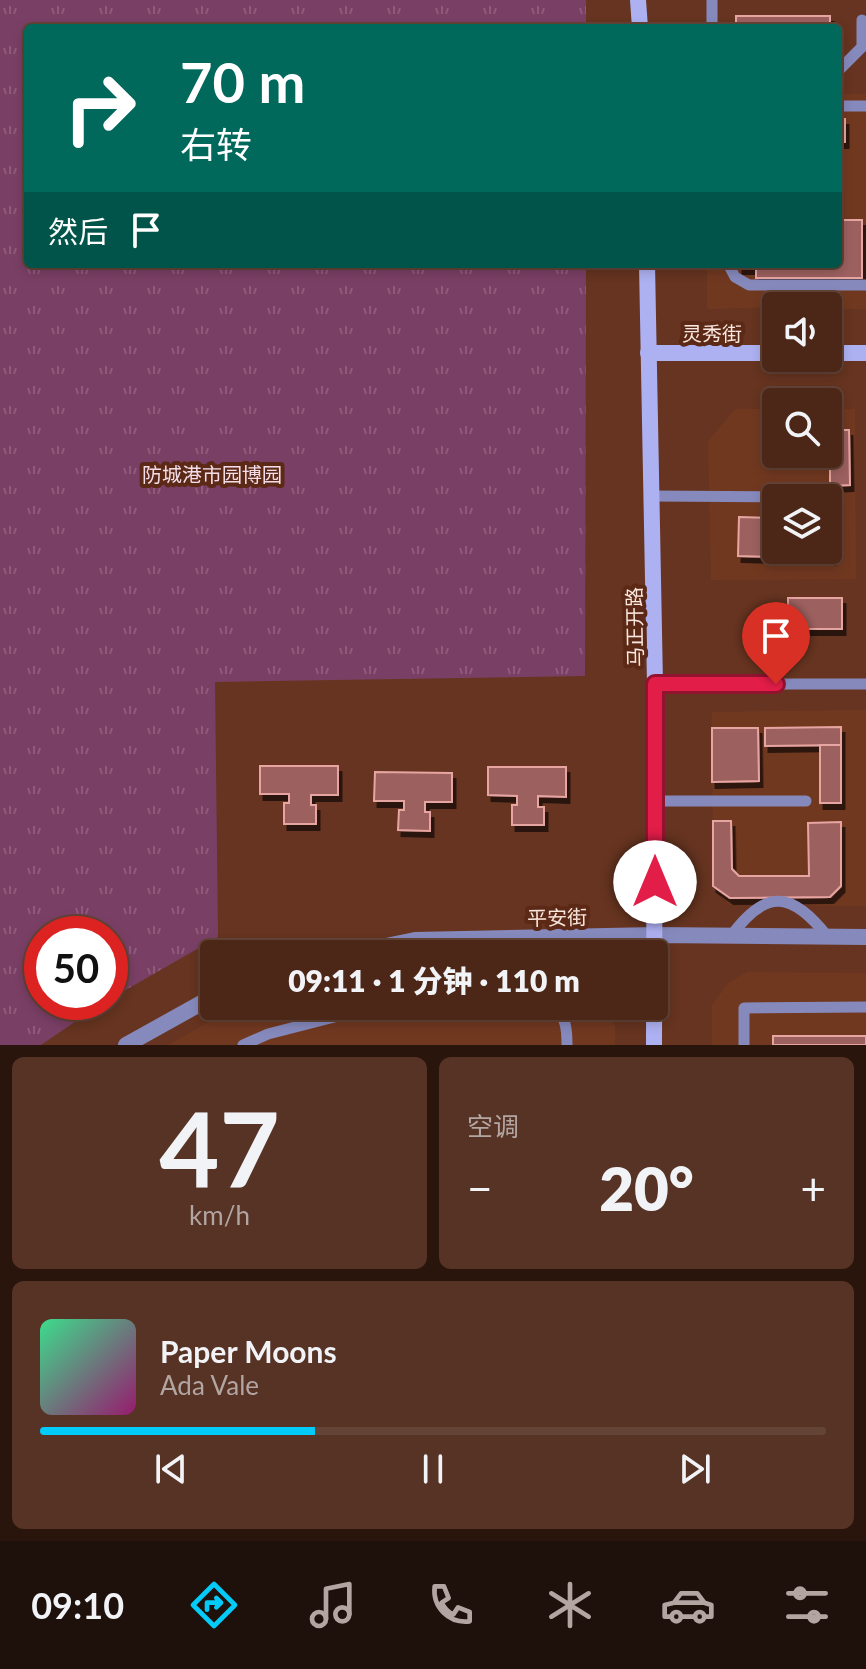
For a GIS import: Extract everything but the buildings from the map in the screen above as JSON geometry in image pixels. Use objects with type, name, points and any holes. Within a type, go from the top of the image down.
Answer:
[{"type":"main road","points":[[638,0],[640,24]]},
{"type":"main road","name":"马正开路","points":[[647,268],[655,684],[654,1045]]},
{"type":"main road","name":"灵秀街","points":[[648,353],[762,353]]},
{"type":"main road","points":[[842,353],[866,353]]},
{"type":"street","name":"平安街","points":[[415,940],[655,935],[866,937]]},
{"type":"street","points":[[126,1045],[200,1004]]},
{"type":"lane","points":[[712,0],[712,24]]},
{"type":"lane","points":[[842,67],[862,47],[862,20]]},
{"type":"lane","points":[[842,106],[866,106]]},
{"type":"lane","points":[[730,268],[735,277],[749,285],[866,285]]},
{"type":"lane","points":[[651,496],[762,497]]},
{"type":"lane","points":[[655,684],[866,684]]},
{"type":"lane","points":[[655,801],[806,801]]},
{"type":"lane","points":[[731,936],[749,911],[769,902],[792,902],[806,909],[828,937]]},
{"type":"lane","points":[[744,1045],[744,1008],[866,1007]]},
{"type":"lane","points":[[243,1045],[328,1020]]},
{"type":"lane","points":[[564,1020],[567,1045]]},
{"type":"shaded area","points":[[842,94],[866,94],[866,309],[842,309],[842,292],[762,292],[762,308],[707,309],[707,268],[842,268]]},
{"type":"shaded area","points":[[735,409],[762,409],[762,468],[842,468],[842,409],[855,409],[856,579],[711,580],[708,441]]},
{"type":"shaded area","points":[[866,710],[866,906],[729,905],[713,886],[712,712]]},
{"type":"shaded area","points":[[747,972],[866,973],[866,1045],[712,1045],[712,1005],[728,983]]},
{"type":"shaded area","points":[[213,1020],[612,1020],[615,1027],[615,1045],[168,1045]]},
{"type":"green space","name":"防城港市园博园","points":[[0,0],[586,0],[586,24],[24,24],[24,268],[586,268],[585,676],[215,682],[218,937],[200,940],[200,947],[128,989],[128,916],[24,916],[24,1020],[78,1020],[41,1045],[0,1045]]},
{"type":"route","points":[[655,882],[655,684],[776,684]]}]
